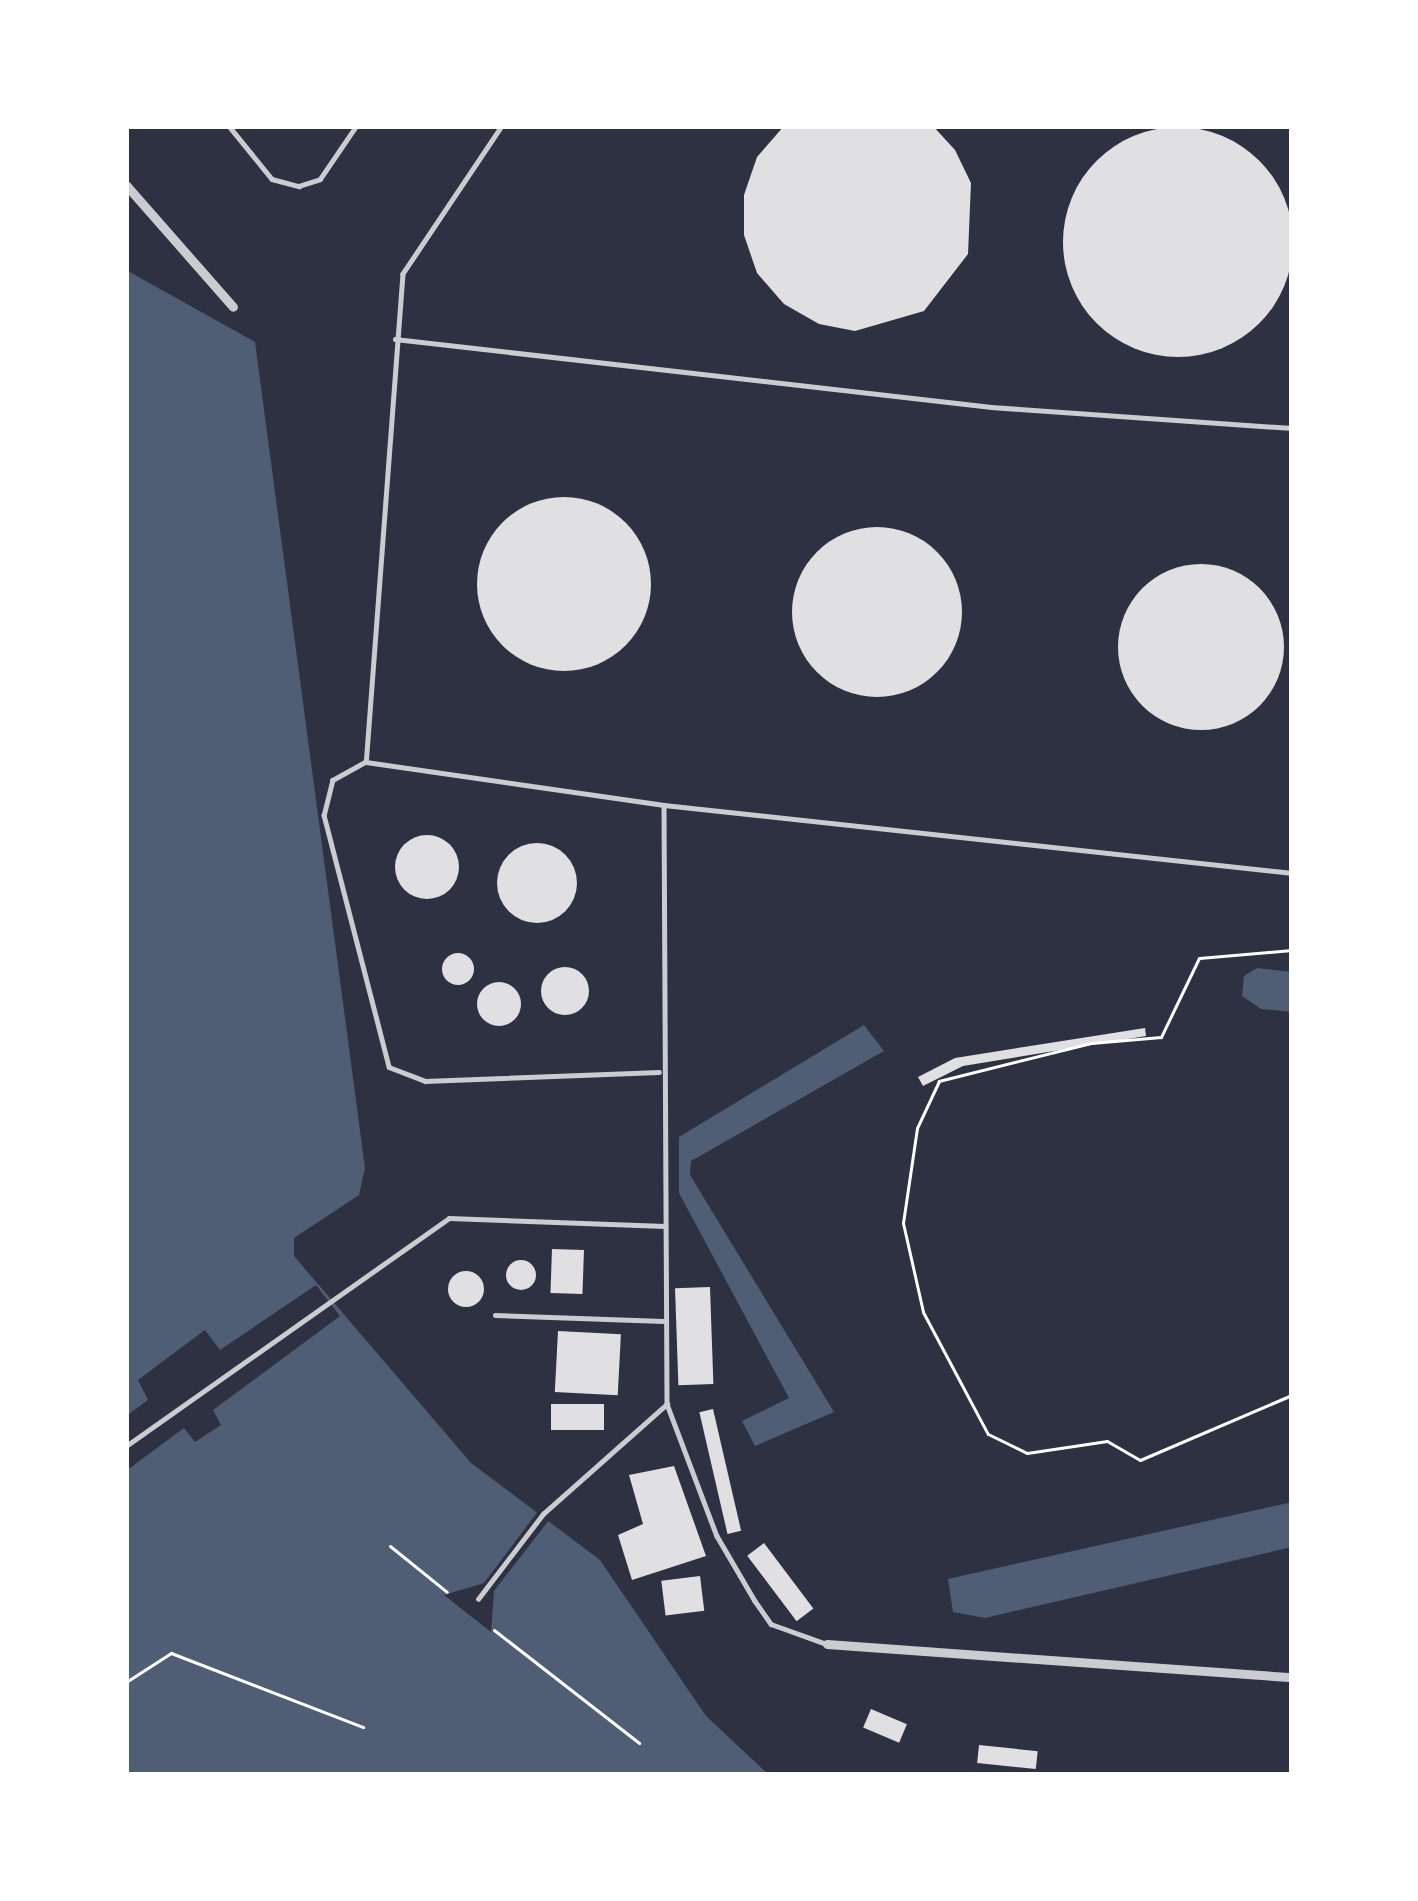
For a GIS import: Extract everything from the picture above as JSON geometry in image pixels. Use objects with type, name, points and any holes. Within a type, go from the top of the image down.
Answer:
[{"type":"street","points":[[126,185],[233,307]]},
{"type":"street","points":[[827,1644],[1292,1678]]},
{"type":"lane","points":[[229,126],[272,178],[298,186],[320,179],[356,126]]},
{"type":"lane","points":[[366,762],[395,339],[404,274],[502,126]]},
{"type":"lane","points":[[395,339],[991,407],[1292,428]]},
{"type":"lane","points":[[659,1072],[425,1082],[389,1066],[324,815],[333,780],[366,762],[664,805],[1292,873]]},
{"type":"lane","points":[[664,805],[659,1072],[667,1226],[667,1403],[717,1536],[754,1601],[771,1624],[827,1644]]},
{"type":"lane","points":[[126,1446],[448,1218],[667,1226]]},
{"type":"lane","points":[[495,1315],[664,1321]]},
{"type":"lane","points":[[478,1599],[543,1514],[667,1403]]},
{"type":"path","points":[[1292,950],[1199,958],[1161,1037],[1091,1043],[939,1082],[917,1128],[903,1222],[923,1312],[977,1414],[988,1434],[1027,1454],[1107,1441],[1140,1460],[1292,1395]]},
{"type":"path","points":[[390,1546],[447,1592]]},
{"type":"path","points":[[494,1630],[639,1743]]},
{"type":"path","points":[[126,1682],[170,1653],[362,1727]]},
{"type":"water","points":[[126,270],[255,342],[365,1168],[359,1195],[294,1238],[294,1256],[471,1463],[600,1560],[706,1716],[769,1775],[126,1775]]},
{"type":"water","points":[[1257,968],[1292,972],[1292,1012],[1261,1009],[1242,996],[1244,976]]},
{"type":"water","points":[[864,1025],[884,1051],[691,1161],[690,1175],[834,1412],[755,1446],[742,1421],[789,1398],[679,1193],[679,1137]]},
{"type":"water","points":[[1292,1502],[1292,1547],[985,1618],[953,1612],[948,1579]]},
{"type":"pier","points":[[316,1285],[340,1316],[213,1410],[221,1425],[195,1442],[184,1428],[126,1471],[126,1416],[148,1400],[138,1380],[205,1330],[220,1350]]},
{"type":"pier","points":[[539,1510],[549,1520],[494,1591],[491,1632],[444,1595],[484,1583]]},
{"type":"building","points":[[784,126],[933,126],[955,150],[971,183],[968,254],[924,311],[855,331],[819,324],[784,304],[757,273],[744,235],[744,195],[757,157]]},
{"type":"building","points":[[1178,127],[1222,135],[1260,160],[1285,198],[1293,242],[1285,286],[1260,324],[1222,349],[1178,357],[1134,349],[1096,324],[1071,286],[1063,242],[1071,198],[1096,160],[1134,135]]},
{"type":"building","points":[[564,497],[597,504],[625,523],[644,551],[651,584],[644,617],[625,645],[597,664],[564,671],[531,664],[503,645],[484,617],[477,584],[484,551],[503,523],[531,504]]},
{"type":"building","points":[[877,527],[909,534],[937,552],[955,580],[962,612],[955,644],[937,672],[909,690],[877,697],[845,690],[817,672],[799,644],[792,612],[799,580],[817,552],[845,534]]},
{"type":"building","points":[[1201,564],[1233,570],[1260,588],[1278,615],[1284,647],[1278,679],[1260,706],[1233,724],[1201,730],[1169,724],[1142,706],[1124,679],[1118,647],[1124,615],[1142,588],[1169,570]]},
{"type":"building","points":[[427,835],[449,845],[459,867],[449,889],[427,899],[405,889],[395,867],[405,845]]},
{"type":"building","points":[[537,843],[565,855],[577,883],[565,911],[537,923],[509,911],[497,883],[509,855]]},
{"type":"building","points":[[458,953],[469,958],[474,969],[469,980],[458,985],[447,980],[442,969],[447,958]]},
{"type":"building","points":[[565,967],[582,974],[589,991],[582,1008],[565,1015],[548,1008],[541,991],[548,974]]},
{"type":"building","points":[[499,982],[515,988],[521,1004],[515,1020],[499,1026],[483,1020],[477,1004],[483,988]]},
{"type":"building","points":[[1145,1028],[1146,1036],[963,1066],[923,1086],[918,1077],[955,1058]]},
{"type":"building","points":[[552,1249],[584,1250],[582,1294],[550,1293]]},
{"type":"building","points":[[521,1260],[536,1275],[521,1290],[506,1275]]},
{"type":"building","points":[[466,1271],[479,1276],[484,1289],[479,1302],[466,1307],[453,1302],[448,1289],[453,1276]]},
{"type":"building","points":[[710,1287],[713,1384],[678,1385],[675,1288]]},
{"type":"building","points":[[558,1331],[621,1334],[618,1395],[555,1392]]},
{"type":"building","points":[[551,1404],[604,1404],[604,1430],[551,1430]]},
{"type":"building","points":[[713,1409],[741,1531],[727,1534],[699,1412]]},
{"type":"building","points":[[674,1466],[706,1556],[632,1580],[618,1535],[643,1524],[629,1475]]},
{"type":"building","points":[[764,1543],[813,1608],[797,1621],[747,1556]]},
{"type":"building","points":[[700,1576],[704,1611],[666,1615],[661,1581]]},
{"type":"building","points":[[871,1709],[907,1724],[899,1743],[863,1727]]},
{"type":"building","points":[[979,1745],[1038,1751],[1036,1769],[977,1763]]}]
